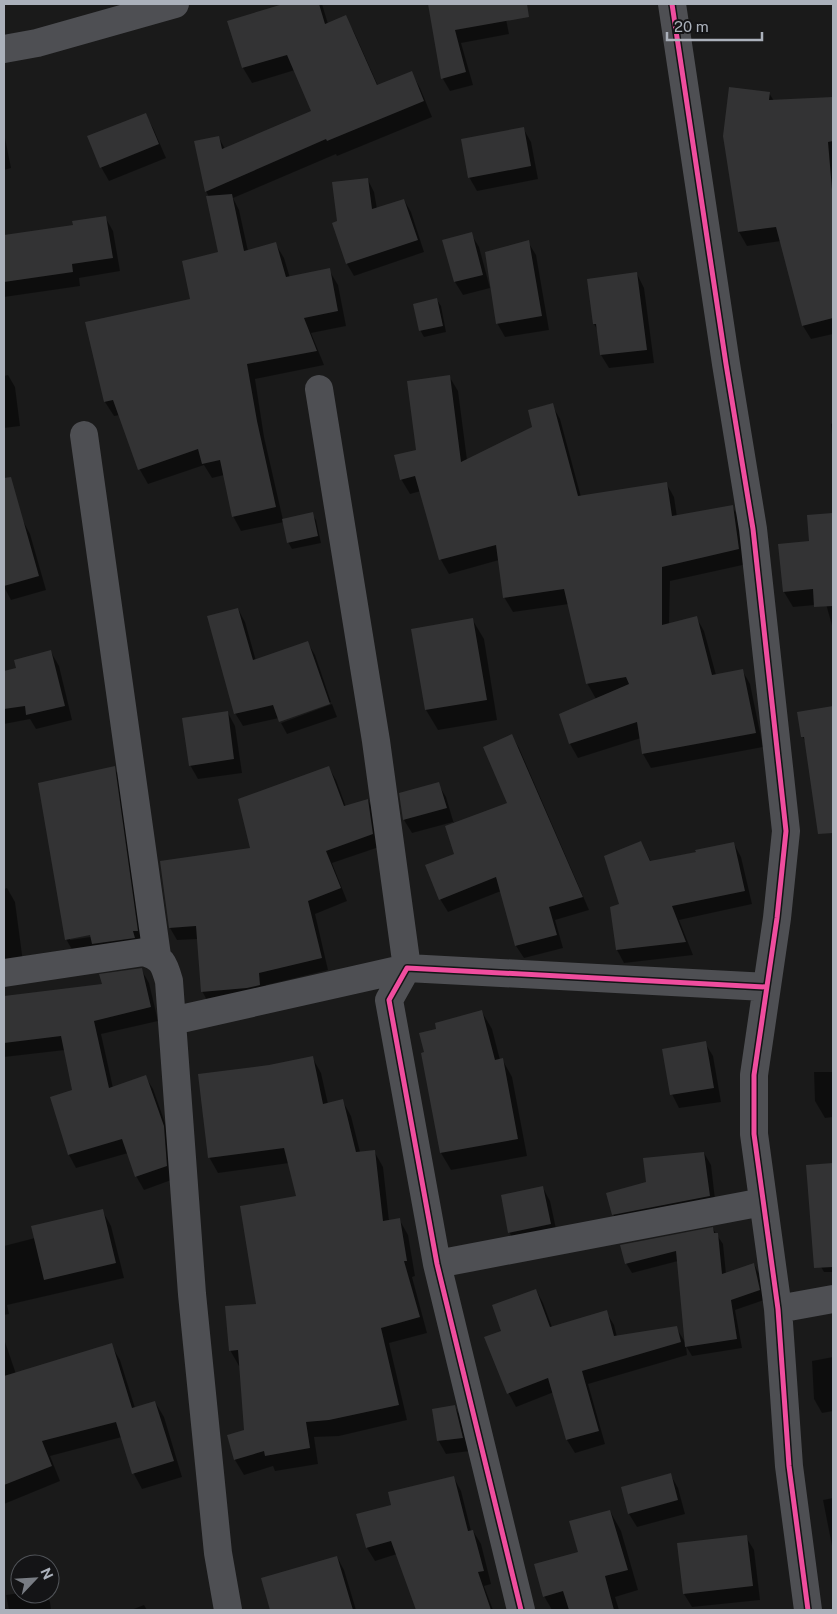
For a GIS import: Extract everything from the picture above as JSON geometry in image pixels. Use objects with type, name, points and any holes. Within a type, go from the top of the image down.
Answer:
[{"type":"street","points":[[4,49],[37,43],[119,12],[175,4]]},
{"type":"street","points":[[672,4],[726,364],[753,529],[786,831],[754,1075],[754,1134],[778,1309],[789,1466],[808,1610]]},
{"type":"street","points":[[319,389],[376,741],[407,968],[389,1000],[437,1264],[521,1610]]},
{"type":"street","points":[[84,435],[157,956],[164,966],[169,981],[192,1294],[218,1553],[228,1610]]},
{"type":"street","points":[[4,973],[144,952],[157,956]]},
{"type":"street","points":[[172,1021],[407,968],[766,988]]},
{"type":"street","points":[[437,1264],[763,1202]]},
{"type":"street","points":[[778,1309],[833,1298]]},
{"type":"building","points":[[283,4],[319,4],[325,24],[346,15],[377,85],[412,71],[424,101],[327,141],[326,139],[205,192],[194,141],[219,136],[222,149],[311,111],[287,55],[242,68],[227,21]]},
{"type":"building","points":[[428,4],[527,4],[529,17],[455,30],[466,72],[441,79]]},
{"type":"building","points":[[729,87],[770,92],[769,100],[833,97],[833,141],[828,142],[833,201],[833,318],[802,326],[776,227],[738,232],[723,136]]},
{"type":"building","points":[[146,113],[159,144],[100,168],[87,136]]},
{"type":"building","points":[[524,127],[531,166],[468,178],[461,139]]},
{"type":"building","points":[[368,178],[372,209],[404,199],[418,240],[346,264],[332,223],[337,221],[332,182]]},
{"type":"building","points":[[232,194],[244,251],[276,242],[286,277],[330,268],[338,311],[304,318],[317,351],[247,364],[257,421],[276,507],[232,517],[220,460],[202,464],[198,449],[138,470],[113,400],[104,402],[85,322],[190,299],[182,261],[218,252],[206,196]]},
{"type":"building","points":[[106,216],[113,258],[72,264],[73,272],[4,282],[4,235],[73,225],[72,221]]},
{"type":"building","points":[[472,232],[483,275],[454,282],[442,240]]},
{"type":"building","points":[[529,240],[542,316],[496,324],[485,252]]},
{"type":"building","points":[[637,272],[647,350],[600,355],[596,324],[593,324],[587,279]]},
{"type":"building","points":[[437,298],[443,326],[419,331],[413,304]]},
{"type":"building","points":[[450,375],[461,462],[532,427],[528,410],[553,403],[578,496],[667,482],[672,516],[733,505],[739,549],[662,567],[662,625],[697,616],[712,675],[743,669],[756,733],[642,754],[637,722],[569,744],[559,714],[629,684],[626,677],[586,684],[564,589],[503,598],[496,545],[439,560],[415,476],[400,480],[394,455],[416,450],[407,381]]},
{"type":"building","points":[[11,477],[39,576],[4,586],[4,478]]},
{"type":"building","points":[[313,512],[318,536],[287,543],[282,519]]},
{"type":"building","points":[[833,513],[833,606],[814,607],[813,589],[783,592],[778,544],[809,541],[807,515]]},
{"type":"building","points":[[238,608],[253,660],[308,641],[330,704],[279,722],[273,705],[234,714],[207,616]]},
{"type":"building","points":[[473,618],[487,700],[425,710],[411,629]]},
{"type":"building","points":[[51,650],[65,706],[26,715],[25,706],[4,709],[4,671],[16,668],[14,660]]},
{"type":"building","points":[[833,706],[833,833],[818,834],[804,737],[801,737],[797,712]]},
{"type":"building","points":[[228,711],[234,759],[189,766],[182,718]]},
{"type":"building","points":[[512,734],[583,897],[549,907],[557,935],[515,946],[496,877],[439,900],[425,865],[454,854],[445,826],[507,803],[483,747]]},
{"type":"building","points":[[115,766],[138,931],[133,931],[135,938],[92,944],[90,935],[65,940],[38,783]]},
{"type":"building","points":[[329,766],[344,806],[368,799],[373,834],[326,851],[341,888],[308,901],[322,958],[259,973],[260,985],[201,992],[196,926],[169,928],[160,861],[250,848],[238,799]]},
{"type":"building","points":[[439,782],[447,808],[403,820],[399,793]]},
{"type":"building","points":[[641,841],[650,861],[734,842],[745,891],[672,906],[686,942],[616,950],[610,907],[619,904],[604,856]]},
{"type":"building","points":[[142,968],[151,1007],[94,1021],[109,1088],[146,1075],[164,1126],[167,1166],[135,1177],[122,1139],[68,1155],[50,1097],[72,1090],[61,1036],[4,1043],[4,996],[102,984],[99,974]]},
{"type":"building","points":[[482,1010],[495,1060],[503,1058],[518,1139],[440,1153],[421,1053],[424,1052],[419,1033],[436,1029],[435,1023]]},
{"type":"building","points":[[706,1041],[714,1088],[670,1095],[662,1049]]},
{"type":"building","points":[[313,1056],[323,1104],[343,1099],[356,1152],[375,1150],[383,1221],[400,1218],[407,1261],[404,1261],[420,1317],[381,1328],[399,1405],[329,1420],[306,1422],[310,1448],[265,1456],[264,1451],[234,1460],[227,1435],[244,1430],[238,1350],[229,1351],[225,1306],[256,1304],[240,1206],[296,1196],[284,1148],[208,1158],[198,1074],[269,1065]]},
{"type":"building","points":[[704,1152],[710,1196],[612,1215],[606,1193],[646,1182],[643,1158]]},
{"type":"building","points":[[833,1163],[833,1267],[814,1268],[806,1165]]},
{"type":"building","points":[[543,1186],[551,1224],[508,1233],[501,1195]]},
{"type":"building","points":[[103,1209],[116,1263],[44,1280],[31,1226]]},
{"type":"building","points":[[713,1227],[714,1233],[718,1233],[722,1274],[754,1263],[760,1290],[731,1300],[737,1339],[685,1347],[676,1251],[625,1264],[620,1245]]},
{"type":"building","points":[[536,1289],[550,1327],[607,1310],[614,1336],[677,1326],[681,1342],[582,1371],[599,1431],[566,1440],[548,1378],[507,1394],[484,1337],[501,1331],[492,1305]]},
{"type":"building","points":[[112,1343],[132,1408],[155,1401],[174,1461],[132,1474],[116,1422],[42,1441],[52,1466],[4,1485],[4,1376]]},
{"type":"building","points":[[455,1405],[463,1438],[437,1441],[432,1409]]},
{"type":"building","points":[[671,1473],[678,1500],[628,1514],[621,1487]]},
{"type":"building","points":[[454,1476],[468,1531],[473,1530],[484,1571],[478,1572],[491,1610],[416,1610],[391,1541],[366,1548],[356,1514],[391,1505],[388,1492]]},
{"type":"building","points":[[610,1510],[628,1570],[605,1576],[614,1610],[569,1610],[563,1591],[543,1597],[534,1564],[578,1552],[569,1521]]},
{"type":"building","points":[[747,1535],[753,1586],[683,1594],[677,1543]]},
{"type":"building","points":[[337,1556],[353,1610],[270,1610],[261,1578]]},
{"type":"cycle path","points":[[672,4],[726,364],[753,529],[786,831],[777,918],[754,1075],[754,1134],[778,1309],[789,1466],[808,1610]]},
{"type":"cycle path","points":[[521,1610],[437,1264],[389,1000],[407,968],[766,987]]}]
